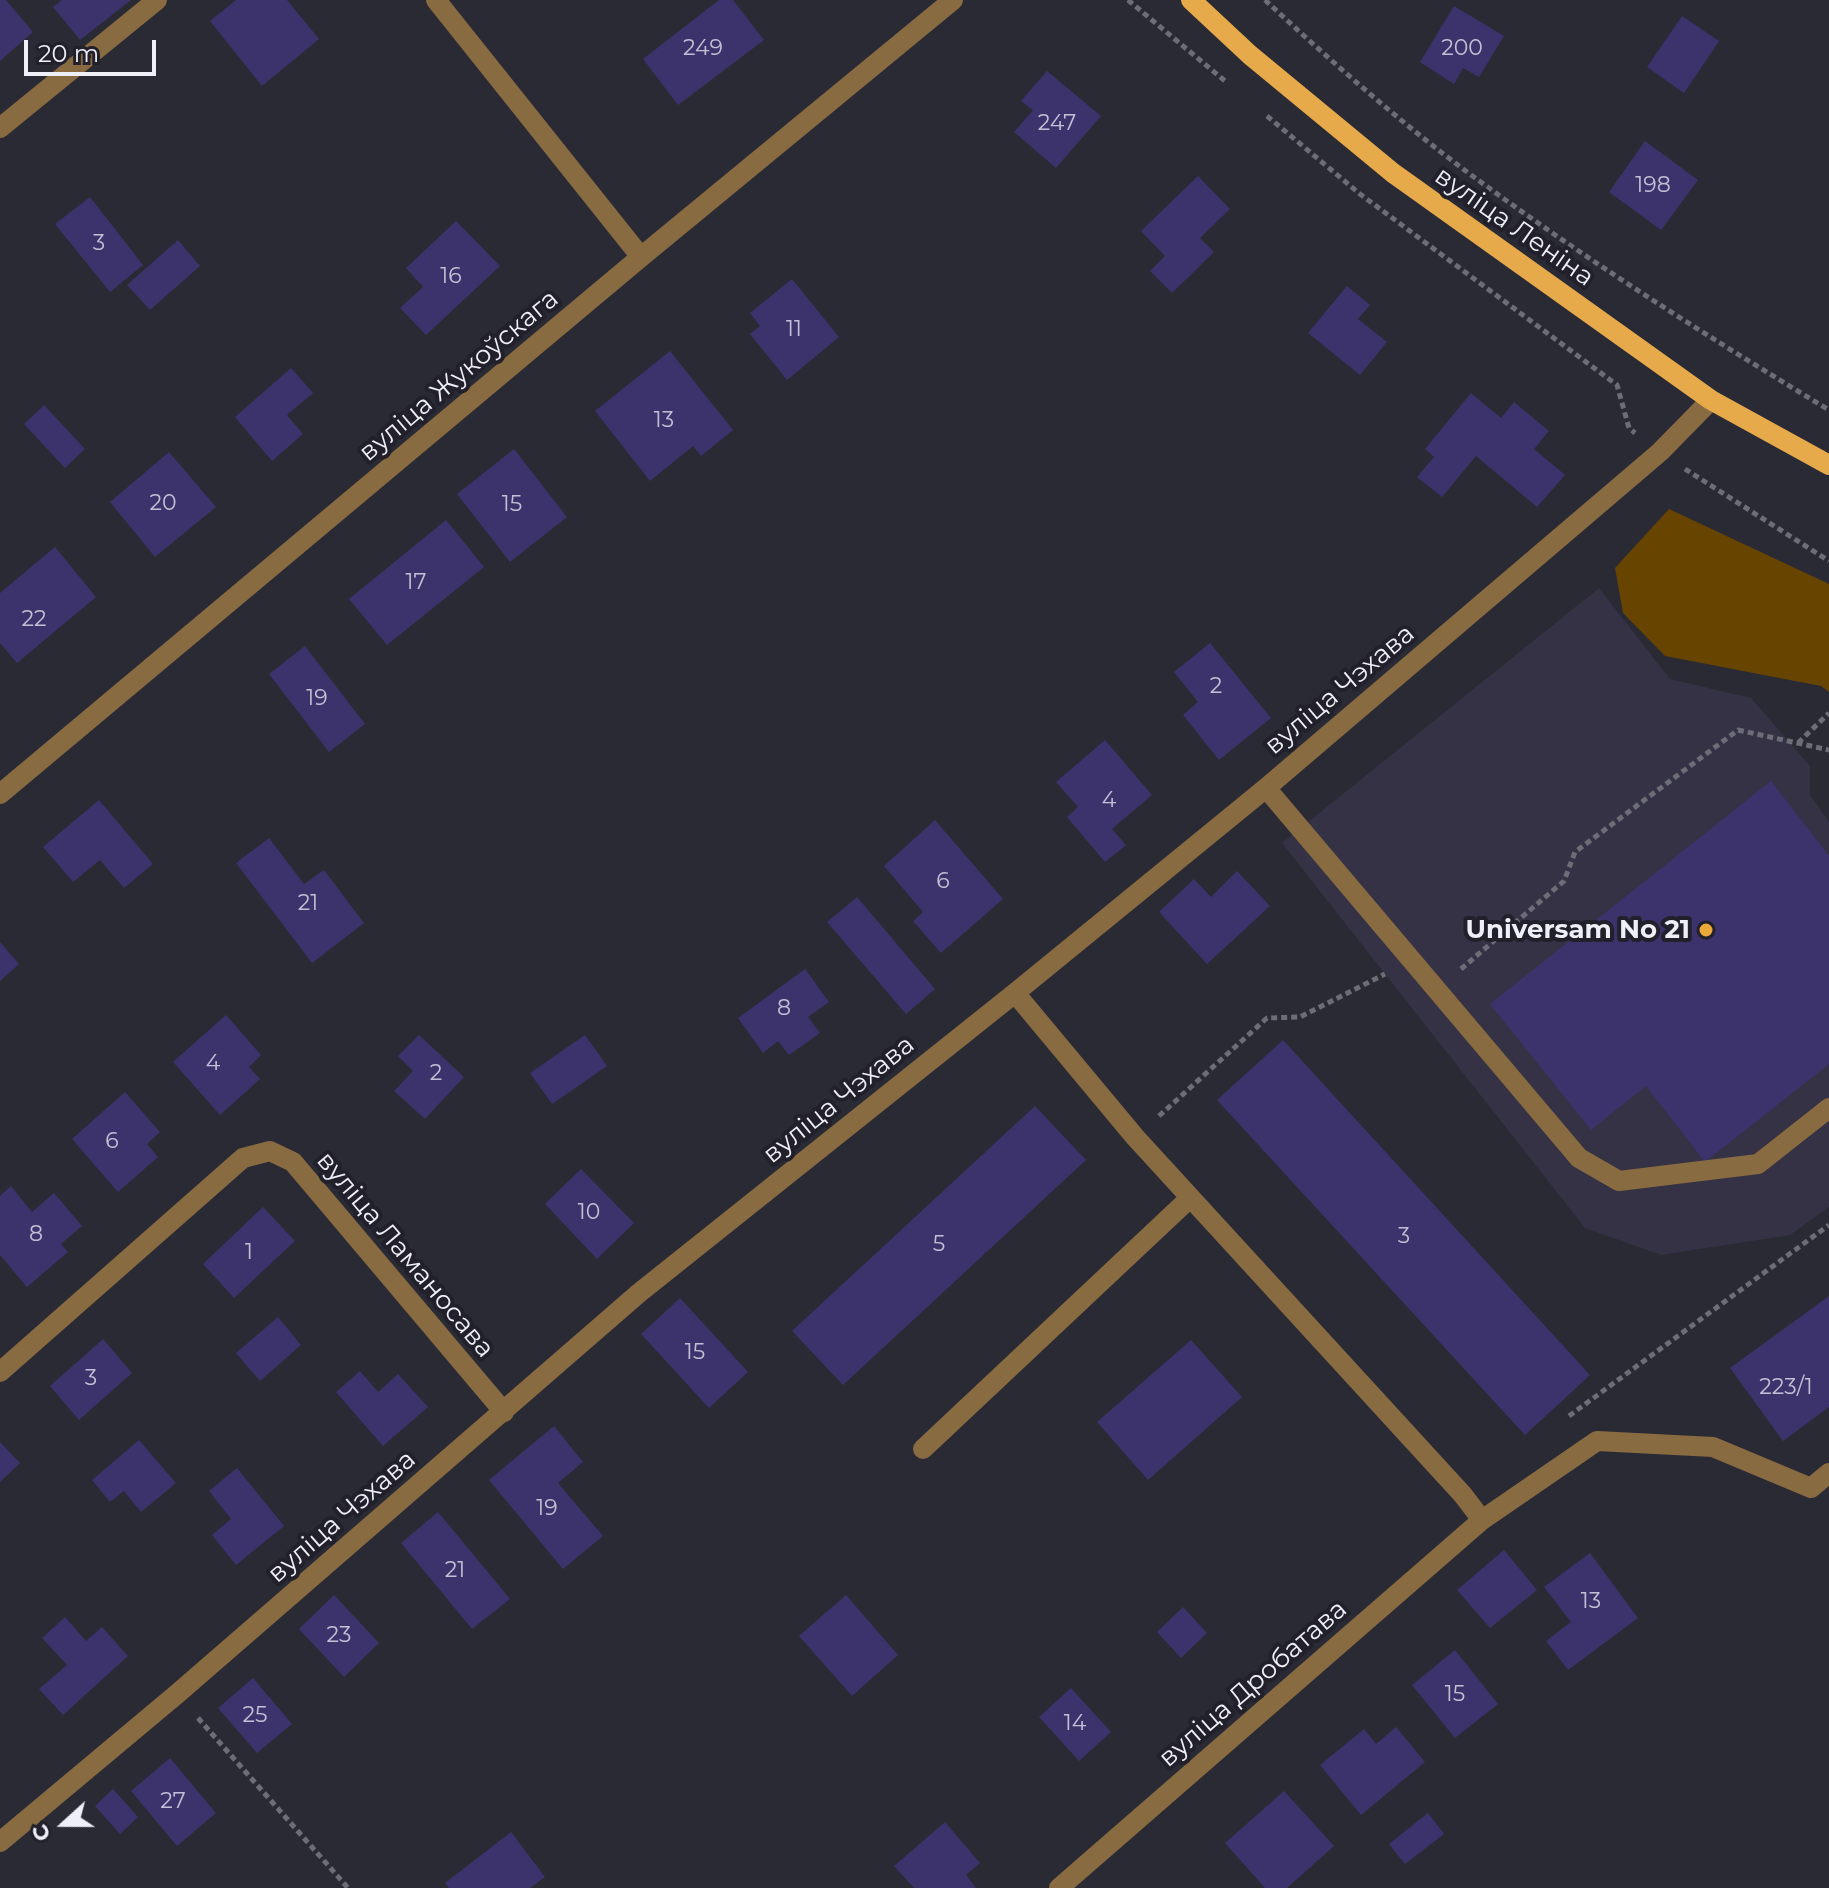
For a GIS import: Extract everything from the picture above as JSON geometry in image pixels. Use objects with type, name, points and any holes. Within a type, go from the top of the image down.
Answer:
[{"type":"main road","name":"вуліца Леніна","points":[[1191,0],[1250,55],[1393,173],[1711,400],[1829,465]]},
{"type":"street","points":[[0,128],[157,0]]},
{"type":"street","points":[[436,0],[641,257]]},
{"type":"street","name":"вуліца Жукоўскага","points":[[0,794],[953,0]]},
{"type":"street","name":"вуліца Чэхава","points":[[0,1842],[177,1694],[639,1293],[1266,788],[1660,452],[1711,400]]},
{"type":"street","points":[[1266,788],[1579,1158],[1619,1181],[1758,1164],[1829,1108]]},
{"type":"street","points":[[1015,993],[1135,1137],[1463,1495],[1482,1520]]},
{"type":"street","name":"вуліца Ламаносава","points":[[0,1372],[243,1158],[270,1151],[293,1162],[504,1412]]},
{"type":"street","points":[[923,1449],[1190,1198]]},
{"type":"street","name":"вуліца Дробатава","points":[[1059,1888],[1482,1520],[1597,1441],[1713,1447],[1811,1488],[1829,1473]]},
{"type":"path","points":[[1128,0],[1226,81]]},
{"type":"path","points":[[1265,0],[1359,86],[1478,180],[1696,329],[1829,410]]},
{"type":"path","points":[[1262,112],[1360,194],[1617,385],[1629,428],[1660,452],[1829,561]]},
{"type":"path","points":[[1798,743],[1829,713]]},
{"type":"path","points":[[1135,1137],[1267,1018],[1300,1017],[1397,968],[1437,989],[1564,881],[1575,852],[1738,730],[1829,750]]},
{"type":"path","points":[[1564,1420],[1829,1225]]},
{"type":"path","points":[[177,1694],[348,1888]]},
{"type":"shaded area","points":[[1669,509],[1829,584],[1829,692],[1821,686],[1665,656],[1623,613],[1615,568]]},
{"type":"shaded area","points":[[1599,588],[1670,679],[1751,698],[1810,766],[1810,795],[1829,822],[1829,1207],[1790,1235],[1661,1255],[1585,1228],[1282,843]]},
{"type":"building","points":[[0,0],[6,0],[33,32],[0,61]]},
{"type":"building","points":[[62,0],[131,0],[80,40],[53,7]]},
{"type":"building","points":[[236,0],[287,0],[319,39],[262,86],[210,21]]},
{"type":"building","points":[[719,0],[733,0],[764,40],[678,105],[643,59]]},
{"type":"building","points":[[1454,6],[1504,36],[1479,77],[1463,68],[1454,84],[1420,62]]},
{"type":"building","points":[[1682,16],[1719,41],[1684,93],[1647,67]]},
{"type":"building","points":[[1047,71],[1101,116],[1056,168],[1014,132],[1033,110],[1021,101]]},
{"type":"building","points":[[1645,141],[1698,180],[1661,230],[1609,192]]},
{"type":"building","points":[[1198,176],[1230,209],[1200,238],[1214,252],[1172,293],[1150,271],[1165,256],[1141,231]]},
{"type":"building","points":[[90,197],[143,265],[110,292],[55,224]]},
{"type":"building","points":[[456,221],[500,266],[426,335],[400,308],[423,287],[406,268]]},
{"type":"building","points":[[178,240],[200,266],[150,310],[127,285]]},
{"type":"building","points":[[792,279],[839,337],[787,380],[750,334],[760,326],[750,313]]},
{"type":"building","points":[[1347,286],[1370,305],[1358,319],[1387,342],[1360,375],[1308,333]]},
{"type":"building","points":[[670,351],[733,430],[701,456],[693,446],[650,481],[595,411]]},
{"type":"building","points":[[291,368],[313,393],[287,415],[303,434],[272,461],[235,417]]},
{"type":"building","points":[[1471,393],[1501,418],[1514,402],[1549,431],[1534,449],[1565,475],[1537,507],[1476,456],[1442,497],[1417,477],[1434,457],[1425,449]]},
{"type":"building","points":[[44,405],[85,449],[65,468],[24,424]]},
{"type":"building","points":[[514,449],[567,517],[510,562],[457,494]]},
{"type":"building","points":[[169,452],[216,507],[155,557],[110,502]]},
{"type":"building","points":[[446,520],[484,567],[387,645],[349,599]]},
{"type":"building","points":[[55,547],[96,597],[17,663],[0,643],[0,593]]},
{"type":"building","points":[[1210,643],[1271,718],[1219,760],[1183,715],[1198,702],[1174,672]]},
{"type":"building","points":[[305,646],[365,724],[329,752],[269,674]]},
{"type":"building","points":[[1105,740],[1152,795],[1112,829],[1126,845],[1105,862],[1067,817],[1078,807],[1056,782]]},
{"type":"building","name":"Universam No 21","points":[[1771,781],[1829,856],[1829,1064],[1705,1162],[1646,1086],[1591,1130],[1490,1004]]},
{"type":"building","points":[[99,800],[153,864],[124,888],[100,860],[73,882],[43,847]]},
{"type":"building","points":[[935,820],[1003,899],[941,953],[913,921],[923,912],[884,866]]},
{"type":"building","points":[[269,838],[304,884],[324,870],[364,923],[312,963],[236,863]]},
{"type":"building","points":[[1237,871],[1270,906],[1207,964],[1159,912],[1194,879],[1211,897]]},
{"type":"building","points":[[857,897],[935,989],[906,1014],[827,922]]},
{"type":"building","points":[[0,942],[19,964],[0,981]]},
{"type":"building","points":[[805,969],[829,1002],[808,1017],[820,1033],[789,1055],[778,1041],[763,1053],[738,1018]]},
{"type":"building","points":[[226,1015],[261,1055],[249,1067],[260,1079],[220,1115],[173,1062]]},
{"type":"building","points":[[419,1035],[464,1077],[425,1119],[394,1091],[413,1071],[398,1056]]},
{"type":"building","points":[[585,1035],[607,1066],[552,1104],[530,1073]]},
{"type":"building","points":[[1283,1040],[1590,1375],[1525,1435],[1217,1100]]},
{"type":"building","points":[[125,1092],[160,1132],[147,1144],[158,1157],[118,1192],[72,1139]]},
{"type":"building","points":[[1035,1106],[1086,1160],[843,1385],[792,1331]]},
{"type":"building","points":[[581,1169],[634,1223],[597,1259],[545,1204]]},
{"type":"building","points":[[11,1186],[32,1212],[54,1193],[82,1226],[61,1244],[68,1252],[27,1287],[0,1255],[0,1196]]},
{"type":"building","points":[[263,1207],[295,1241],[234,1298],[203,1264]]},
{"type":"building","points":[[1829,1296],[1829,1407],[1783,1441],[1730,1368]]},
{"type":"building","points":[[680,1298],[748,1372],[709,1408],[641,1334]]},
{"type":"building","points":[[278,1317],[301,1345],[260,1381],[236,1353]]},
{"type":"building","points":[[103,1339],[132,1373],[79,1420],[50,1386]]},
{"type":"building","points":[[1191,1340],[1242,1397],[1148,1480],[1097,1422]]},
{"type":"building","points":[[360,1371],[378,1392],[398,1374],[428,1407],[383,1446],[336,1392]]},
{"type":"building","points":[[554,1426],[583,1462],[558,1483],[603,1536],[563,1569],[489,1480]]},
{"type":"building","points":[[139,1440],[176,1483],[141,1512],[124,1491],[110,1502],[92,1480]]},
{"type":"building","points":[[0,1442],[20,1463],[0,1482]]},
{"type":"building","points":[[237,1468],[284,1526],[236,1565],[212,1535],[231,1519],[209,1491]]},
{"type":"building","points":[[438,1512],[510,1599],[472,1629],[401,1543]]},
{"type":"building","points":[[1504,1550],[1537,1590],[1490,1628],[1457,1590]]},
{"type":"building","points":[[1590,1553],[1638,1618],[1568,1670],[1546,1641],[1571,1622],[1544,1587]]},
{"type":"building","points":[[334,1595],[379,1643],[344,1677],[299,1629]]},
{"type":"building","points":[[846,1595],[898,1655],[852,1696],[799,1636]]},
{"type":"building","points":[[1183,1607],[1207,1633],[1181,1658],[1157,1632]]},
{"type":"building","points":[[65,1617],[86,1641],[102,1627],[128,1656],[63,1715],[39,1689],[67,1665],[42,1638]]},
{"type":"building","points":[[1455,1650],[1498,1704],[1455,1738],[1412,1685]]},
{"type":"building","points":[[253,1678],[292,1724],[257,1753],[218,1708]]},
{"type":"building","points":[[1071,1688],[1111,1732],[1079,1761],[1039,1717]]},
{"type":"building","points":[[1396,1727],[1425,1762],[1361,1815],[1320,1765],[1364,1729],[1376,1744]]},
{"type":"building","points":[[170,1758],[216,1813],[177,1846],[131,1791]]},
{"type":"building","points":[[113,1789],[138,1817],[120,1834],[95,1806]]},
{"type":"building","points":[[1284,1791],[1334,1846],[1287,1888],[1265,1888],[1225,1843]]},
{"type":"building","points":[[1428,1813],[1444,1834],[1405,1864],[1389,1844]]},
{"type":"building","points":[[945,1822],[980,1863],[966,1875],[976,1888],[914,1888],[894,1866]]},
{"type":"building","points":[[511,1832],[545,1877],[530,1888],[449,1888],[445,1883]]},
{"type":"place","name":"Universam No 21","points":[[1706,930]]}]
